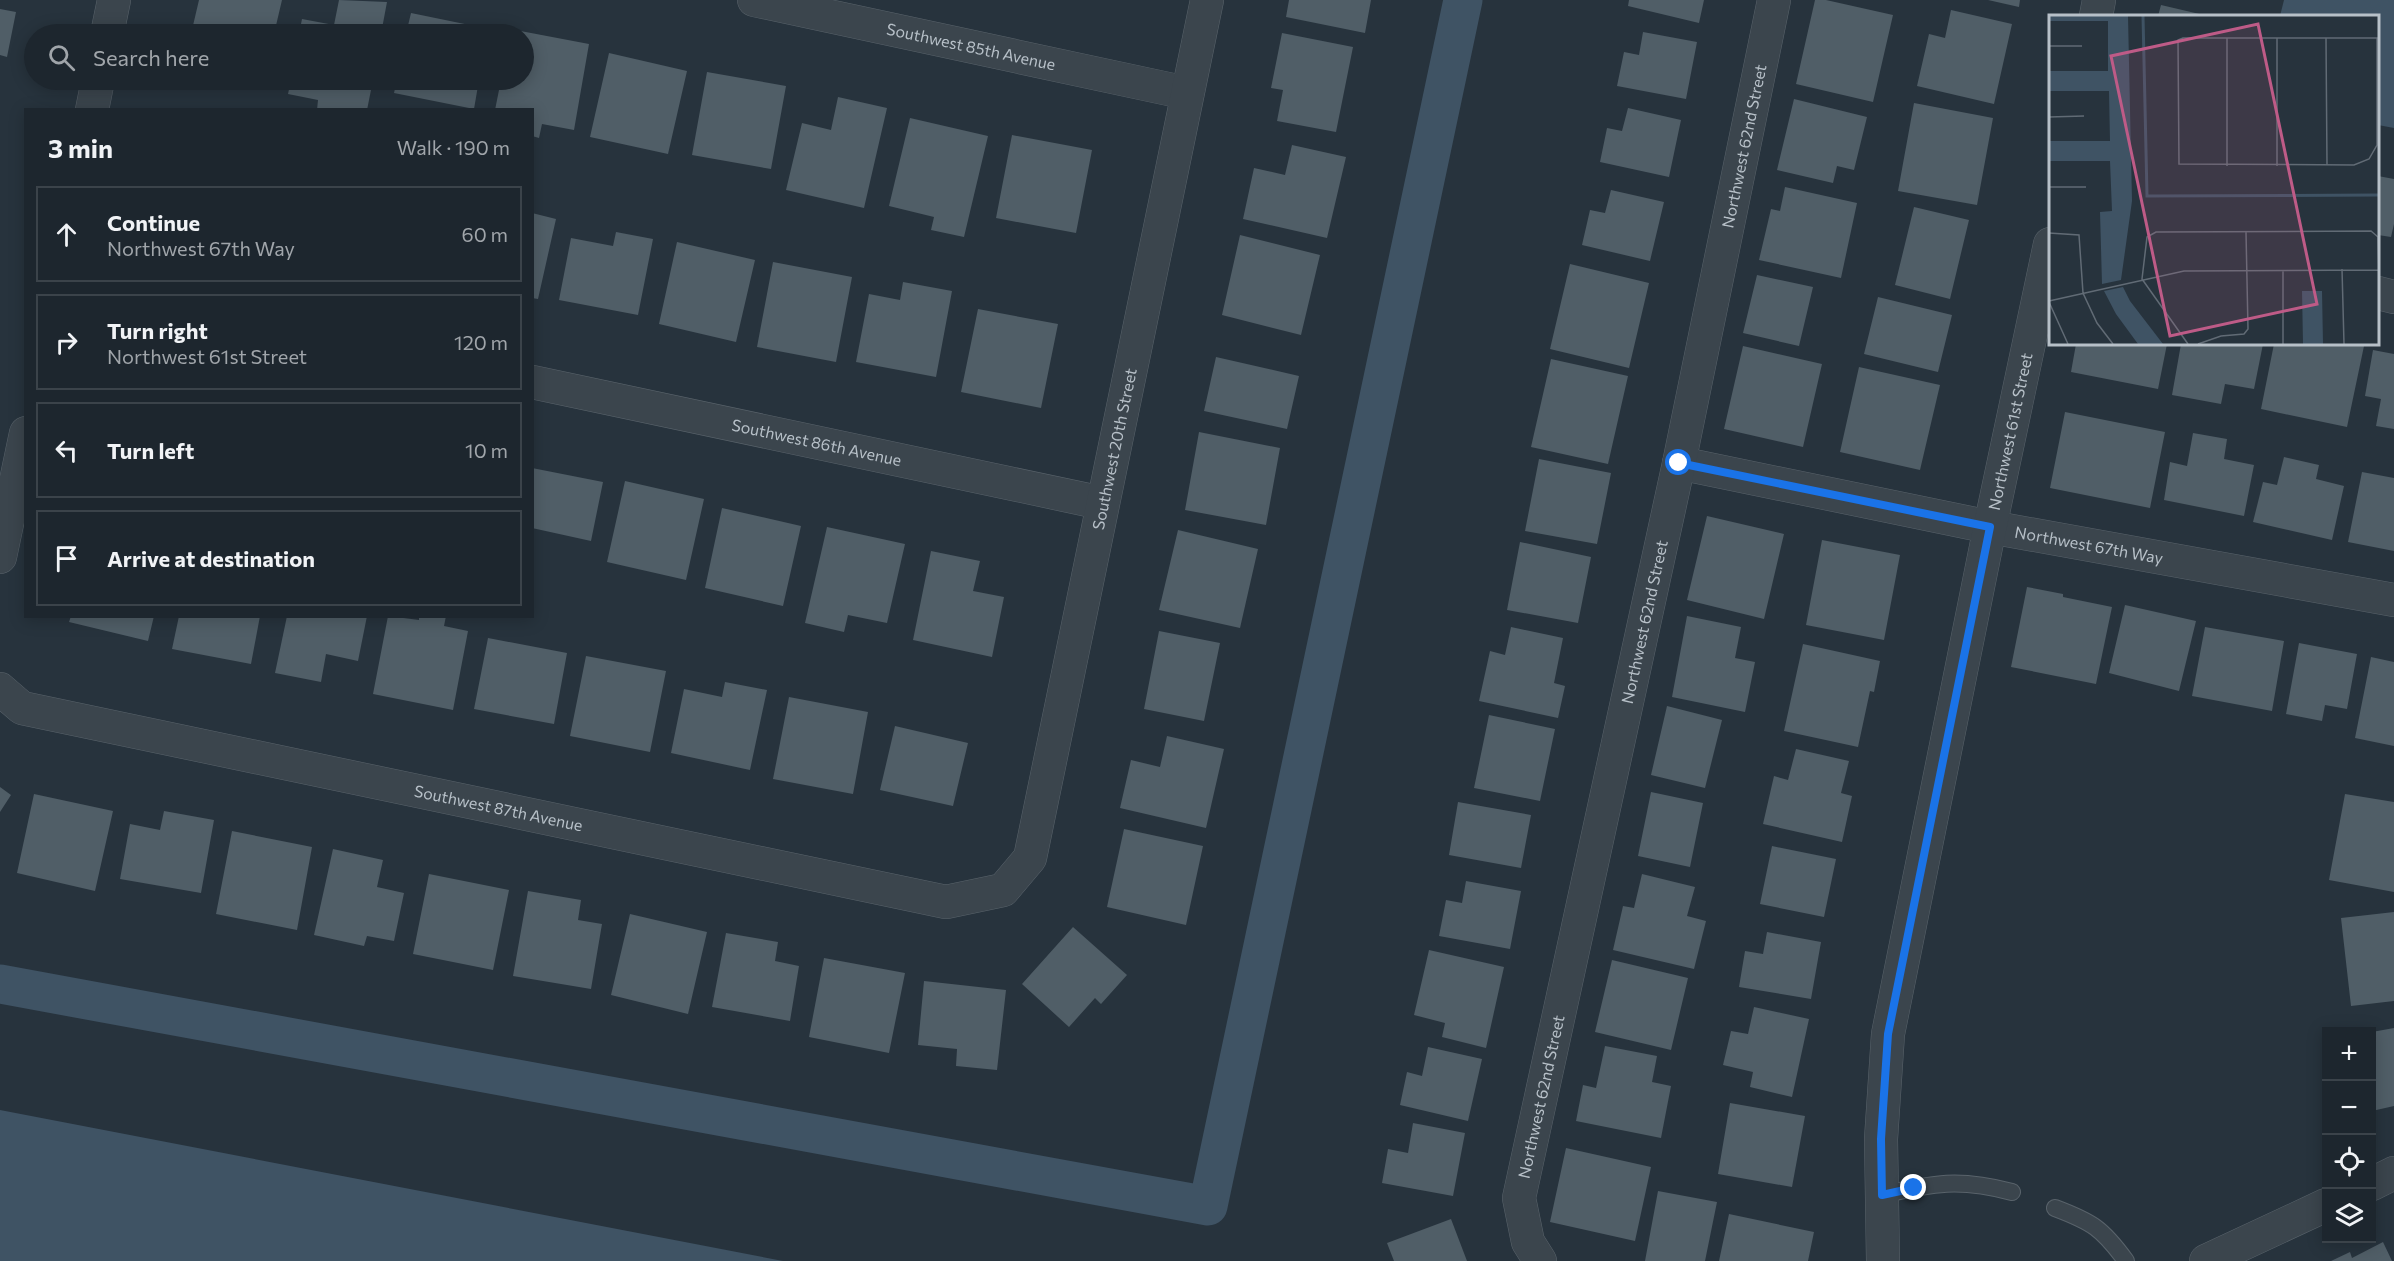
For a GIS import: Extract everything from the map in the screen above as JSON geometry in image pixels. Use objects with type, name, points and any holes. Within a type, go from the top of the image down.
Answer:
[{"type":"street","points":[[109,24],[114,0]]},
{"type":"street","name":"Southwest 85th Avenue","points":[[754,0],[1188,93]]},
{"type":"street","name":"Southwest 20th Street","points":[[1003,890],[1030,858],[1207,0]]},
{"type":"street","name":"Northwest 62nd Street","points":[[1534,1252],[1519,1198],[1679,463],[1774,0]]},
{"type":"street","points":[[2096,15],[2099,0]]},
{"type":"street","points":[[92,108],[96,90]]},
{"type":"street","name":"Northwest 61st Street","points":[[1883,1261],[1881,1139],[1888,1034],[1990,527],[2049,249]]},
{"type":"street","points":[[2379,293],[2394,297]]},
{"type":"street","name":"Southwest 86th Avenue","points":[[534,382],[1102,503]]},
{"type":"street","points":[[0,557],[24,443]]},
{"type":"street","name":"Northwest 67th Way","points":[[1679,463],[1990,527],[2394,600]]},
{"type":"street","name":"Southwest 87th Avenue","points":[[0,689],[22,708],[946,902],[1003,890]]},
{"type":"street","points":[[2376,1182],[2394,1173]]},
{"type":"street","points":[[2206,1261],[2322,1207]]},
{"type":"lane","points":[[1882,1195],[1946,1182],[1981,1184],[2012,1191]]},
{"type":"lane","points":[[2055,1208],[2089,1221],[2112,1242],[2126,1261]]},
{"type":"water","points":[[2284,0],[2394,0],[2394,128],[2379,125],[2379,15],[2280,15]]},
{"type":"water","points":[[0,1110],[783,1261],[0,1261]]},
{"type":"building","points":[[199,0],[282,0],[276,24],[193,24]]},
{"type":"building","points":[[339,0],[387,2],[383,24],[334,24]]},
{"type":"building","points":[[1289,0],[1371,0],[1365,33],[1286,17]]},
{"type":"building","points":[[1629,0],[1704,0],[1699,23],[1628,6]]},
{"type":"building","points":[[1815,0],[1826,0],[1893,15],[1873,102],[1796,84]]},
{"type":"building","points":[[1988,0],[2020,0],[2019,7]]},
{"type":"building","points":[[2161,5],[2204,15],[2158,15]]},
{"type":"building","points":[[0,9],[16,12],[7,57],[0,55]]},
{"type":"building","points":[[1951,10],[2012,24],[1994,104],[1917,86],[1929,34],[1945,38]]},
{"type":"building","points":[[411,13],[465,24],[408,24]]},
{"type":"building","points":[[302,19],[329,24],[301,24]]},
{"type":"building","points":[[1643,32],[1697,42],[1686,99],[1617,86],[1624,52],[1639,55]]},
{"type":"building","points":[[1282,33],[1353,47],[1336,132],[1277,121],[1283,90],[1271,88]]},
{"type":"building","points":[[534,34],[589,44],[574,130],[542,124],[539,138],[534,137],[534,108],[495,108],[499,90],[534,90]]},
{"type":"building","points":[[609,53],[687,71],[668,154],[590,137]]},
{"type":"building","points":[[707,72],[786,86],[771,169],[692,155]]},
{"type":"building","points":[[289,90],[371,90],[367,108],[317,108],[318,100],[288,94]]},
{"type":"building","points":[[395,90],[477,90],[474,108],[394,93]]},
{"type":"building","points":[[838,97],[887,108],[864,208],[786,190],[802,123],[831,130]]},
{"type":"building","points":[[1794,99],[1867,117],[1854,170],[1837,166],[1833,183],[1777,170]]},
{"type":"building","points":[[1914,103],[1993,118],[1977,205],[1898,191]]},
{"type":"building","points":[[1628,108],[1681,120],[1669,177],[1600,162],[1607,128],[1622,131]]},
{"type":"building","points":[[910,118],[988,136],[964,237],[931,230],[934,217],[889,206]]},
{"type":"building","points":[[1012,135],[1092,150],[1076,233],[996,218]]},
{"type":"building","points":[[1292,145],[1346,157],[1327,238],[1243,219],[1254,168],[1285,175]]},
{"type":"building","points":[[2379,176],[2394,179],[2394,224],[2391,237],[2379,235]]},
{"type":"building","points":[[1785,187],[1857,203],[1841,278],[1759,260],[1771,209],[1780,211]]},
{"type":"building","points":[[1611,190],[1664,202],[1650,261],[1582,245],[1590,210],[1605,213]]},
{"type":"building","points":[[1914,207],[1969,220],[1950,299],[1895,285]]},
{"type":"building","points":[[534,214],[556,219],[538,299],[534,298]]},
{"type":"building","points":[[616,232],[653,239],[638,315],[559,300],[571,238],[613,246]]},
{"type":"building","points":[[1240,235],[1320,255],[1301,335],[1222,315]]},
{"type":"building","points":[[677,242],[755,260],[736,342],[659,324]]},
{"type":"building","points":[[773,262],[852,277],[836,362],[757,347]]},
{"type":"building","points":[[1570,264],[1649,283],[1629,368],[1550,349]]},
{"type":"building","points":[[1757,275],[1813,287],[1799,346],[1743,333]]},
{"type":"building","points":[[903,282],[952,291],[936,377],[856,362],[869,294],[900,300]]},
{"type":"building","points":[[1878,297],[1952,315],[1938,372],[1864,354]]},
{"type":"building","points":[[978,309],[1058,324],[1041,408],[961,392]]},
{"type":"building","points":[[2076,345],[2167,345],[2158,389],[2071,372]]},
{"type":"building","points":[[2181,345],[2263,345],[2254,389],[2225,384],[2221,404],[2172,395]]},
{"type":"building","points":[[2274,345],[2364,346],[2347,427],[2261,409]]},
{"type":"building","points":[[1743,346],[1822,364],[1803,447],[1724,429]]},
{"type":"building","points":[[2373,350],[2394,354],[2394,429],[2376,426],[2381,399],[2365,396]]},
{"type":"building","points":[[1216,357],[1299,376],[1287,429],[1204,411]]},
{"type":"building","points":[[1551,359],[1628,376],[1608,464],[1531,447]]},
{"type":"building","points":[[1859,367],[1940,385],[1920,470],[1840,452]]},
{"type":"building","points":[[2065,412],[2165,432],[2150,508],[2050,488]]},
{"type":"building","points":[[1199,432],[1280,448],[1266,525],[1185,510]]},
{"type":"building","points":[[2193,433],[2227,439],[2224,459],[2254,465],[2244,516],[2164,500],[2170,462],[2187,466]]},
{"type":"building","points":[[2284,457],[2319,465],[2316,479],[2344,486],[2332,540],[2253,522],[2263,482],[2277,485]]},
{"type":"building","points":[[1539,459],[1611,473],[1597,544],[1525,531]]},
{"type":"building","points":[[534,468],[603,482],[591,541],[534,528]]},
{"type":"building","points":[[2362,472],[2394,478],[2394,551],[2348,542]]},
{"type":"building","points":[[625,481],[704,499],[686,580],[607,562]]},
{"type":"building","points":[[722,508],[801,526],[783,606],[705,588]]},
{"type":"building","points":[[1707,516],[1784,534],[1764,619],[1687,600]]},
{"type":"building","points":[[827,527],[905,544],[887,623],[848,615],[844,632],[805,623]]},
{"type":"building","points":[[1178,530],[1258,549],[1240,628],[1159,610]]},
{"type":"building","points":[[1822,540],[1900,555],[1884,640],[1806,625]]},
{"type":"building","points":[[1520,542],[1591,557],[1578,623],[1507,610]]},
{"type":"building","points":[[931,551],[980,561],[973,591],[1004,597],[992,657],[913,640]]},
{"type":"building","points":[[2027,587],[2112,607],[2096,684],[2011,667]]},
{"type":"building","points":[[2125,605],[2196,621],[2179,691],[2109,673]]},
{"type":"building","points":[[1687,616],[1741,627],[1735,658],[1755,662],[1745,712],[1672,697]]},
{"type":"building","points":[[70,618],[154,618],[148,641],[69,622]]},
{"type":"building","points":[[179,618],[260,618],[251,664],[172,649]]},
{"type":"building","points":[[287,618],[367,618],[358,661],[326,654],[321,682],[275,673]]},
{"type":"building","points":[[388,618],[419,620],[419,618],[446,618],[444,626],[468,631],[453,710],[373,694]]},
{"type":"building","points":[[1511,627],[1563,638],[1554,683],[1565,686],[1558,718],[1479,701],[1490,651],[1505,655]]},
{"type":"building","points":[[2205,627],[2284,641],[2272,711],[2192,696]]},
{"type":"building","points":[[1159,631],[1220,643],[1204,721],[1144,709]]},
{"type":"building","points":[[488,638],[567,653],[554,724],[474,709]]},
{"type":"building","points":[[2299,643],[2357,654],[2347,709],[2325,705],[2322,721],[2286,714]]},
{"type":"building","points":[[1803,644],[1880,661],[1874,692],[1870,691],[1858,747],[1784,731]]},
{"type":"building","points":[[586,656],[666,671],[650,752],[570,736]]},
{"type":"building","points":[[2371,657],[2394,662],[2394,746],[2355,738]]},
{"type":"building","points":[[725,682],[767,690],[750,770],[671,753],[684,689],[722,697]]},
{"type":"building","points":[[789,697],[868,712],[853,794],[773,779]]},
{"type":"building","points":[[1667,706],[1722,720],[1705,788],[1651,775]]},
{"type":"building","points":[[1489,715],[1555,729],[1540,801],[1474,788]]},
{"type":"building","points":[[895,726],[968,743],[953,806],[880,790]]},
{"type":"building","points":[[1167,736],[1224,749],[1206,828],[1120,808],[1131,760],[1160,767]]},
{"type":"building","points":[[1796,749],[1849,761],[1841,793],[1852,796],[1842,842],[1763,824],[1774,776],[1788,780]]},
{"type":"building","points":[[0,787],[11,795],[0,812]]},
{"type":"building","points":[[1651,792],[1703,803],[1690,867],[1638,856]]},
{"type":"building","points":[[34,794],[113,811],[95,891],[17,873]]},
{"type":"building","points":[[2345,794],[2394,802],[2394,892],[2329,880]]},
{"type":"building","points":[[1458,802],[1531,815],[1521,868],[1449,855]]},
{"type":"building","points":[[164,811],[214,820],[201,893],[120,879],[130,824],[160,830]]},
{"type":"building","points":[[1124,829],[1203,846],[1186,925],[1107,907]]},
{"type":"building","points":[[232,831],[312,847],[297,930],[216,914]]},
{"type":"building","points":[[1772,846],[1836,859],[1824,917],[1760,904]]},
{"type":"building","points":[[333,849],[383,860],[377,887],[404,893],[394,941],[367,936],[364,946],[314,935]]},
{"type":"building","points":[[429,874],[509,890],[493,970],[413,954]]},
{"type":"building","points":[[1642,874],[1695,887],[1687,916],[1706,921],[1694,969],[1613,950],[1623,906],[1634,908]]},
{"type":"building","points":[[1466,881],[1521,891],[1510,949],[1439,936],[1446,900],[1462,903]]},
{"type":"building","points":[[528,891],[581,900],[578,920],[602,924],[591,989],[513,976]]},
{"type":"building","points":[[2394,912],[2394,1001],[2351,1006],[2341,918]]},
{"type":"building","points":[[630,914],[707,932],[688,1014],[611,995]]},
{"type":"building","points":[[1073,927],[1127,975],[1101,1004],[1095,998],[1069,1027],[1022,984]]},
{"type":"building","points":[[1767,932],[1821,942],[1811,999],[1739,987],[1745,951],[1763,954]]},
{"type":"building","points":[[726,933],[778,942],[775,961],[799,966],[790,1021],[712,1007]]},
{"type":"building","points":[[1429,950],[1504,967],[1486,1048],[1442,1037],[1445,1023],[1414,1015]]},
{"type":"building","points":[[824,958],[905,973],[889,1053],[809,1037]]},
{"type":"building","points":[[1612,960],[1688,978],[1671,1050],[1595,1032]]},
{"type":"building","points":[[924,981],[1006,990],[997,1070],[956,1066],[957,1049],[918,1045]]},
{"type":"building","points":[[1754,1007],[1809,1019],[1792,1097],[1750,1087],[1753,1072],[1723,1065],[1731,1031],[1748,1034]]},
{"type":"building","points":[[2394,1028],[2394,1106],[2376,1110],[2376,1081],[2376,1031]]},
{"type":"building","points":[[1605,1046],[1657,1056],[1652,1082],[1671,1086],[1661,1138],[1576,1121],[1583,1085],[1596,1088]]},
{"type":"building","points":[[1428,1047],[1482,1059],[1468,1121],[1400,1105],[1407,1072],[1422,1076]]},
{"type":"building","points":[[1730,1103],[1805,1116],[1792,1187],[1718,1174]]},
{"type":"building","points":[[1413,1123],[1465,1133],[1453,1196],[1382,1183],[1388,1149],[1408,1153]]},
{"type":"building","points":[[1566,1148],[1651,1167],[1635,1241],[1550,1222]]},
{"type":"building","points":[[1658,1191],[1717,1202],[1705,1261],[1645,1261]]},
{"type":"building","points":[[1729,1214],[1814,1232],[1808,1261],[1719,1261]]},
{"type":"building","points":[[1451,1219],[1467,1261],[1394,1261],[1387,1243]]},
{"type":"building","points":[[2383,1242],[2392,1261],[2331,1261],[2350,1252],[2352,1258]]},
{"type":"waterway","points":[[0,984],[1208,1206],[1463,0]]},
{"type":"route","points":[[1679,463],[1990,527],[1888,1034],[1881,1139],[1882,1195],[1914,1188]]}]
